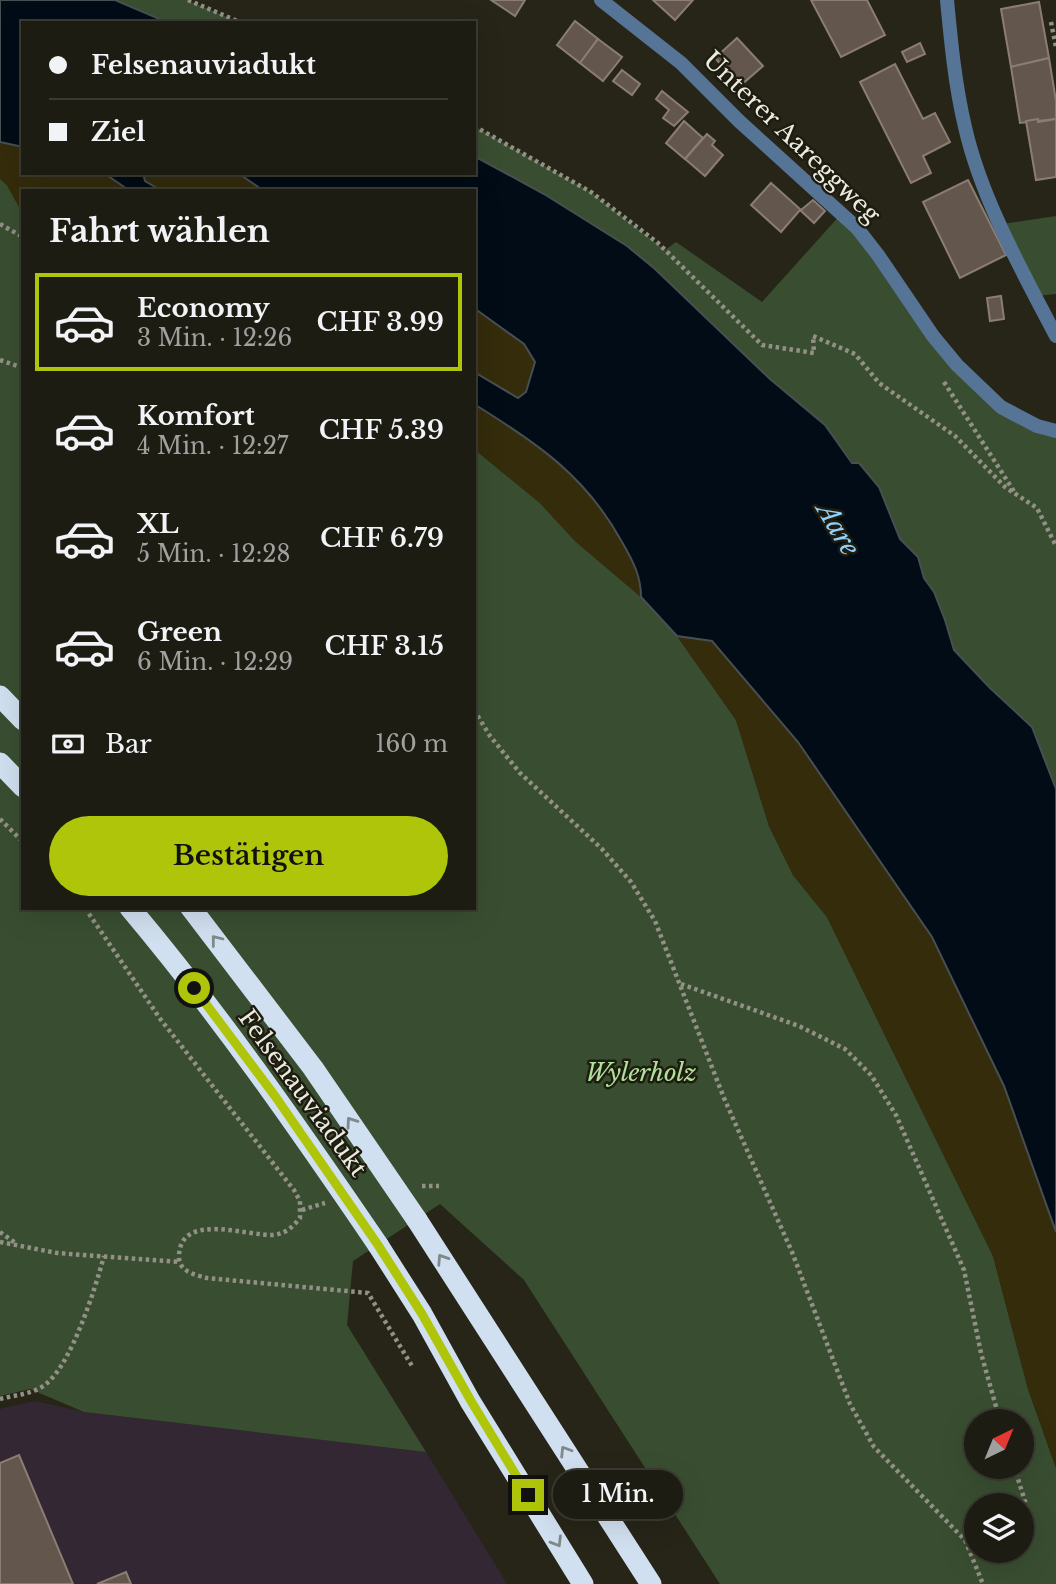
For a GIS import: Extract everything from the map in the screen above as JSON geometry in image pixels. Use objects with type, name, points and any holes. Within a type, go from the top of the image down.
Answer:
[{"type":"highway","points":[[0,696],[21,718]]},
{"type":"highway","points":[[0,763],[21,785]]},
{"type":"highway","name":"Felsenauviadukt","points":[[132,910],[275,1096],[378,1245],[583,1584]]},
{"type":"highway","name":"Felsenauviadukt","points":[[193,910],[313,1068],[417,1220],[651,1584]]},
{"type":"street","name":"Unterer Aareggweg","points":[[601,0],[681,62],[739,121],[858,228],[933,336],[957,365],[1001,407],[1037,426],[1056,431]]},
{"type":"street","points":[[947,0],[953,66],[965,128],[987,194],[1056,336]]},
{"type":"path","points":[[188,0],[237,21]]},
{"type":"path","points":[[1051,22],[1056,47]]},
{"type":"path","points":[[476,127],[591,192],[620,214],[658,243],[762,345],[814,353],[813,336],[855,354],[879,383],[955,436],[1004,487],[1037,508],[1056,546]]},
{"type":"path","points":[[0,224],[21,236]]},
{"type":"path","points":[[0,360],[21,367]]},
{"type":"path","points":[[942,379],[1015,494]]},
{"type":"path","points":[[476,713],[490,736],[520,773],[602,849],[631,882],[655,921],[724,1098],[792,1252],[850,1404],[874,1447],[964,1539]]},
{"type":"path","points":[[0,819],[2,826],[21,840]]},
{"type":"path","points":[[86,910],[161,1020],[300,1201],[300,1218],[286,1232],[274,1235],[214,1228],[201,1230],[183,1242],[179,1262]]},
{"type":"path","points":[[680,983],[799,1026],[845,1049],[871,1075],[896,1115],[964,1270],[976,1317],[981,1353],[997,1409]]},
{"type":"path","points":[[0,1232],[21,1246]]},
{"type":"path","points":[[0,1242],[57,1253],[179,1262],[189,1272],[208,1278],[368,1293],[412,1366]]},
{"type":"path","points":[[0,1399],[36,1390],[55,1375],[87,1313],[104,1256]]},
{"type":"path","points":[[974,1563],[983,1584]]},
{"type":"shaded area","points":[[35,1401],[84,1412],[426,1452],[507,1584],[0,1584],[0,1409]]},
{"type":"green space","points":[[115,0],[187,0],[236,21],[164,21]]},
{"type":"green space","points":[[476,127],[591,192],[665,250],[676,242],[762,302],[842,213],[933,336],[1001,407],[1056,431],[1056,789],[1032,727],[954,650],[945,620],[934,592],[924,578],[918,557],[900,539],[890,512],[825,425],[770,379],[655,269],[627,246],[544,194],[476,157]]},
{"type":"green space","name":"Wylerholz","points":[[0,179],[7,185],[21,210],[21,910],[476,910],[476,451],[540,503],[575,541],[641,597],[677,636],[736,720],[769,826],[793,875],[827,917],[993,1256],[1028,1389],[1056,1468],[1056,1584],[720,1584],[524,1280],[440,1204],[353,1261],[347,1325],[426,1452],[84,1412],[30,1389],[0,1396]]},
{"type":"green space","points":[[1056,216],[1056,294],[1035,296],[1002,224]]},
{"type":"sand","points":[[0,96],[21,100],[21,175],[256,175],[283,189],[21,189],[21,210],[7,185],[0,179]]},
{"type":"sand","points":[[476,302],[629,416],[1056,1140],[1056,1468],[1028,1389],[993,1256],[827,917],[793,875],[769,826],[736,720],[677,636],[641,597],[575,541],[540,503],[476,451]]},
{"type":"water","points":[[0,0],[115,0],[164,21],[21,21],[21,147],[0,142]]},
{"type":"water","name":"Aare","points":[[476,157],[544,194],[627,246],[655,269],[770,379],[825,425],[852,463],[859,463],[879,487],[900,539],[918,557],[924,578],[934,592],[945,620],[954,650],[1032,727],[1056,789],[1056,1232],[1004,1086],[932,937],[798,742],[712,641],[677,636],[641,597],[638,575],[626,549],[593,498],[576,480],[539,447],[476,405],[476,373],[518,398],[526,392],[535,362],[524,344],[476,309],[476,189],[261,189],[241,175],[476,175]]},
{"type":"water","points":[[107,175],[144,175],[145,181],[159,189],[127,189]]},
{"type":"building","points":[[491,0],[525,0],[515,16]]},
{"type":"building","points":[[653,0],[693,0],[675,20]]},
{"type":"building","points":[[811,0],[867,0],[885,35],[841,57]]},
{"type":"building","points":[[1039,2],[1049,58],[1011,67],[1001,9]]},
{"type":"building","points":[[575,21],[598,39],[580,63],[557,45]]},
{"type":"building","points":[[737,38],[763,66],[740,86],[715,58]]},
{"type":"building","points":[[598,39],[622,57],[603,81],[580,63]]},
{"type":"building","points":[[920,43],[925,54],[907,62],[902,52]]},
{"type":"building","points":[[1049,58],[1056,119],[1020,123],[1011,67]]},
{"type":"building","points":[[895,64],[923,119],[935,113],[950,142],[923,156],[931,173],[911,183],[860,82]]},
{"type":"building","points":[[622,70],[640,84],[632,95],[613,81]]},
{"type":"building","points":[[662,91],[688,112],[674,126],[663,118],[669,110],[656,99]]},
{"type":"building","points":[[1038,119],[1038,122],[1056,119],[1056,177],[1036,180],[1026,121]]},
{"type":"building","points":[[684,121],[703,138],[685,159],[666,143]]},
{"type":"building","points":[[707,134],[715,141],[712,145],[723,155],[705,176],[685,159]]},
{"type":"building","points":[[968,180],[1006,255],[960,278],[923,202]]},
{"type":"building","points":[[771,183],[801,210],[813,200],[825,211],[814,223],[800,210],[781,232],[751,205]]},
{"type":"building","points":[[1001,296],[1004,319],[990,321],[987,298]]},
{"type":"building","points":[[19,1455],[73,1584],[0,1584],[0,1463]]},
{"type":"building","points":[[126,1572],[131,1584],[97,1584]]},
{"type":"route","points":[[194,988],[275,1096],[378,1245],[422,1314],[454,1373],[528,1495]]}]
